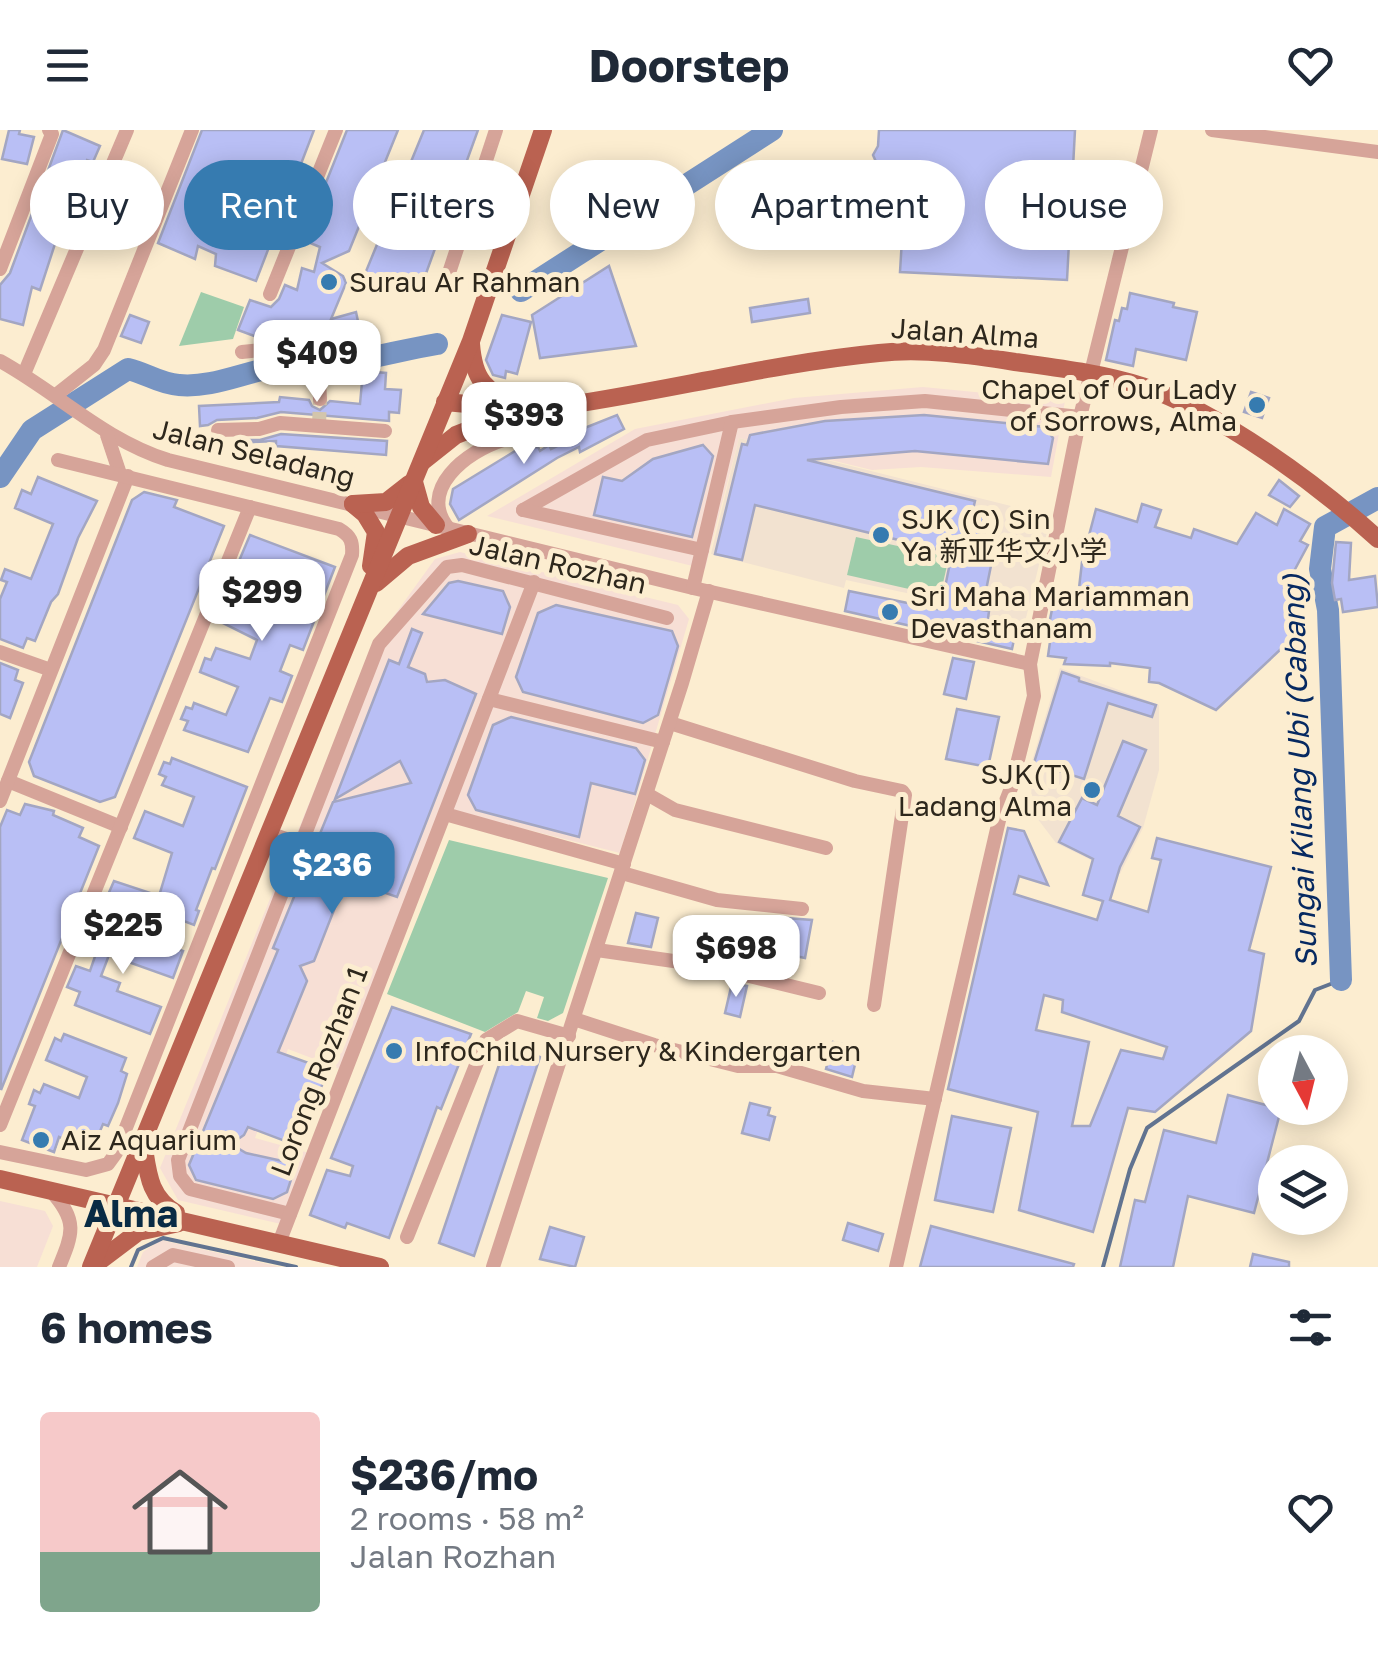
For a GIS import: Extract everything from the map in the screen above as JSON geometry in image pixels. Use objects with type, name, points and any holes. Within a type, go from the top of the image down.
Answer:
[{"type":"main road","points":[[92,1267],[471,341],[543,130]]},
{"type":"main road","points":[[471,341],[472,364],[482,383],[522,410]]},
{"type":"main road","name":"Jalan Alma","points":[[445,402],[522,410],[578,404],[883,352],[991,358],[1092,373],[1144,387],[1181,403],[1281,462],[1342,506],[1378,539]]},
{"type":"main road","points":[[421,464],[456,434],[522,410]]},
{"type":"main road","points":[[372,586],[408,556],[451,529],[421,507],[414,482]]},
{"type":"main road","points":[[353,504],[386,502],[414,482]]},
{"type":"main road","points":[[353,504],[376,532],[372,586]]},
{"type":"main road","points":[[142,1141],[153,1193],[162,1204],[190,1221]]},
{"type":"main road","points":[[0,1178],[380,1267]]},
{"type":"main road","points":[[92,1267],[138,1232],[190,1221]]},
{"type":"street","points":[[0,269],[52,134],[49,130]]},
{"type":"street","points":[[24,374],[127,130]]},
{"type":"street","points":[[60,399],[104,350],[192,130]]},
{"type":"street","points":[[270,294],[336,130]]},
{"type":"street","points":[[446,282],[496,130]]},
{"type":"street","points":[[896,1267],[1000,816],[1034,696],[1030,664],[1080,416],[1151,130]]},
{"type":"street","points":[[1212,130],[1378,152]]},
{"type":"street","points":[[242,352],[317,348],[343,337]]},
{"type":"street","points":[[317,348],[320,392]]},
{"type":"street","name":"Jalan Seladang","points":[[0,361],[103,432],[138,451],[168,460],[701,590],[1030,664]]},
{"type":"street","points":[[702,550],[523,510],[648,440],[732,422],[841,406],[926,401],[1080,416]]},
{"type":"street","points":[[451,529],[436,506],[436,496],[460,465],[480,449],[506,439],[550,433],[578,404]]},
{"type":"street","points":[[494,1267],[670,723],[701,590],[702,550],[732,422]]},
{"type":"street","points":[[218,430],[280,424],[384,431]]},
{"type":"street","points":[[0,801],[124,476],[103,432]]},
{"type":"street","points":[[0,1152],[86,1170],[108,1164],[116,1153],[352,555],[351,539],[339,530],[58,460]]},
{"type":"street","points":[[0,1125],[250,506]]},
{"type":"street","name":"Jalan Rozhan","points":[[290,1214],[190,1189],[180,1176],[178,1160],[379,644],[448,567],[462,564],[667,618]]},
{"type":"street","name":"Lorong Rozhan 1","points":[[279,1243],[534,582]]},
{"type":"street","points":[[0,652],[51,670]]},
{"type":"street","points":[[489,699],[664,742]]},
{"type":"street","points":[[670,723],[905,795],[874,1005]]},
{"type":"street","points":[[8,781],[120,827]]},
{"type":"street","points":[[647,794],[675,810],[826,848]]},
{"type":"street","points":[[445,814],[717,900],[802,909]]},
{"type":"street","points":[[242,833],[301,844]]},
{"type":"street","points":[[597,950],[708,966],[819,993]]},
{"type":"street","points":[[574,1019],[738,1066],[778,1066],[864,1091],[936,1100]]},
{"type":"street","points":[[407,1237],[486,1040],[517,1021],[569,1036]]},
{"type":"street","points":[[49,1189],[63,1204],[72,1224],[59,1267]]},
{"type":"street","points":[[153,1267],[173,1255],[228,1267]]},
{"type":"shaded area","points":[[923,387],[1065,401],[1051,477],[921,467],[872,470],[739,438],[705,569],[487,516],[635,429],[794,398]]},
{"type":"shaded area","name":"SJK (C) Sin Ya 新亚华文小学","points":[[739,438],[1051,516],[1024,626],[989,618],[990,611],[846,580],[844,588],[711,554]]},
{"type":"shaded area","points":[[460,552],[678,605],[689,619],[620,853],[441,808],[340,1069],[288,1049],[255,1138],[309,1153],[281,1224],[178,1200],[160,1168],[375,642],[435,559]]},
{"type":"shaded area","name":"SJK(T) Ladang Alma","points":[[1060,668],[1159,705],[1159,770],[1143,828],[1120,874],[1056,843],[1031,810],[1032,761]]},
{"type":"shaded area","points":[[0,1201],[45,1211],[53,1226],[37,1267],[0,1267]]},
{"type":"shaded area","points":[[161,1240],[280,1267],[137,1267],[143,1252]]},
{"type":"green space","points":[[201,292],[244,307],[233,339],[179,346]]},
{"type":"green space","points":[[856,537],[949,557],[940,596],[847,575]]},
{"type":"green space","points":[[449,840],[608,878],[563,1013],[548,1021],[537,1018],[544,997],[526,991],[518,1012],[485,1032],[387,994]]},
{"type":"building","points":[[9,130],[34,137],[27,164],[2,159]]},
{"type":"building","points":[[63,130],[100,146],[94,160],[52,160]]},
{"type":"building","points":[[202,130],[314,130],[302,160],[190,160]]},
{"type":"building","points":[[347,130],[398,130],[386,160],[353,160],[353,241],[349,251],[322,263],[343,276],[346,283],[331,319],[356,312],[359,326],[257,337],[238,330],[250,300],[271,307],[285,285],[297,290],[302,268],[314,272],[319,250],[333,250],[333,165]]},
{"type":"building","points":[[424,130],[478,130],[467,160],[412,160]]},
{"type":"building","points":[[879,130],[1075,130],[1073,160],[985,160],[985,250],[1069,250],[1067,280],[900,272],[901,250],[965,250],[965,160],[875,160],[873,155]]},
{"type":"building","points":[[184,176],[184,250],[197,250],[195,259],[164,246],[164,228]]},
{"type":"building","points":[[30,219],[30,250],[53,250],[40,290],[32,287],[23,325],[0,319],[0,285],[10,273]]},
{"type":"building","points":[[207,250],[268,250],[256,281],[215,266],[216,254]]},
{"type":"building","points":[[375,250],[435,250],[424,279],[370,294],[360,286]]},
{"type":"building","points":[[609,266],[636,346],[540,358],[532,315]]},
{"type":"building","points":[[1130,293],[1197,312],[1186,360],[1136,349],[1133,366],[1106,360],[1115,320],[1119,321],[1122,308],[1127,309]]},
{"type":"building","points":[[808,299],[810,313],[752,322],[750,308]]},
{"type":"building","points":[[130,315],[149,322],[141,343],[121,336]]},
{"type":"building","points":[[502,315],[531,322],[517,374],[506,371],[505,378],[493,375],[486,360]]},
{"type":"building","points":[[363,371],[386,373],[385,389],[401,390],[399,413],[389,412],[389,421],[281,412],[217,420],[200,426],[199,406],[279,402],[280,397],[309,400],[320,410],[330,401],[360,404]]},
{"type":"building","name":"Chapel of Our Lady of Sorrows, Alma","points":[[1251,392],[1269,398],[1262,418],[1244,412]]},
{"type":"building","points":[[617,415],[624,429],[580,452],[579,447],[557,458],[459,520],[450,504],[453,489],[520,448],[538,447],[540,451],[549,445],[551,449],[574,438],[572,433]]},
{"type":"building","points":[[924,415],[1045,427],[1053,438],[1048,464],[915,451],[807,460],[975,501],[972,514],[984,517],[977,542],[995,546],[982,610],[989,611],[988,619],[1017,625],[1012,649],[845,611],[849,591],[937,609],[939,601],[942,602],[952,553],[755,505],[742,560],[715,554],[742,444],[747,445],[750,435],[825,421]]},
{"type":"building","points":[[281,434],[387,441],[386,455],[276,446],[276,441],[235,443]]},
{"type":"building","points":[[703,445],[713,456],[692,537],[594,515],[603,477],[622,481],[653,459]]},
{"type":"building","points":[[38,477],[97,501],[35,641],[27,638],[23,648],[0,639],[0,599],[7,582],[1,580],[5,569],[31,579],[53,524],[15,508],[22,490],[31,494]]},
{"type":"building","points":[[1279,480],[1299,496],[1290,507],[1269,495]]},
{"type":"building","points":[[144,492],[177,500],[174,507],[224,526],[115,797],[100,802],[34,776],[29,762],[132,500]]},
{"type":"building","points":[[1142,504],[1161,510],[1155,527],[1191,538],[1194,529],[1237,544],[1256,513],[1277,525],[1284,509],[1310,524],[1300,541],[1308,545],[1293,573],[1308,579],[1298,633],[1216,710],[1149,682],[1150,668],[1110,663],[1064,664],[1066,658],[1048,656],[1051,635],[1047,635],[1055,594],[1078,597],[1082,562],[1096,509],[1137,522]]},
{"type":"building","points":[[250,535],[335,567],[303,650],[290,645],[280,671],[292,676],[282,702],[270,698],[248,752],[184,730],[188,721],[181,719],[186,707],[192,709],[194,703],[226,715],[238,687],[200,672],[205,658],[211,660],[216,648],[250,659],[257,640],[223,623],[230,597],[236,599],[238,594],[286,612],[286,579],[239,561]]},
{"type":"building","points":[[1336,542],[1351,543],[1349,580],[1375,576],[1378,607],[1343,612],[1341,599],[1335,600],[1332,583]]},
{"type":"building","points":[[458,581],[503,591],[510,607],[502,634],[423,614],[449,583]]},
{"type":"building","points":[[556,605],[672,631],[678,646],[658,715],[643,723],[523,692],[516,677],[538,613]]},
{"type":"building","points":[[412,629],[422,633],[408,667],[425,674],[427,682],[445,680],[476,694],[397,897],[362,885],[350,869],[314,961],[300,966],[307,981],[278,1052],[328,1070],[298,1146],[248,1127],[231,1144],[246,1153],[296,1164],[287,1192],[273,1199],[196,1180],[189,1165],[278,950],[273,948],[333,802],[411,783],[400,761],[335,799],[389,660],[399,664]]},
{"type":"building","points":[[953,658],[974,662],[966,699],[944,694]]},
{"type":"building","points":[[0,663],[18,670],[15,680],[23,683],[10,718],[0,714]]},
{"type":"building","points":[[1062,672],[1156,705],[1152,717],[1108,703],[1084,779],[1034,763]]},
{"type":"building","points":[[957,709],[999,717],[988,767],[946,759]]},
{"type":"building","points":[[511,717],[636,748],[645,760],[635,794],[591,783],[579,837],[476,810],[468,795],[493,725]]},
{"type":"building","points":[[1123,741],[1146,750],[1118,816],[1140,827],[1120,867],[1110,900],[1148,912],[1161,860],[1152,858],[1157,838],[1271,867],[1249,950],[1264,954],[1251,1031],[1155,1112],[1128,1108],[1093,1232],[1019,1210],[1038,1112],[948,1089],[1008,828],[1024,831],[1048,885],[1019,876],[1014,894],[1097,920],[1103,901],[1083,895],[1093,859],[1059,842],[1082,798],[1097,805]],"holes":[[[1044,995],[1063,1000],[1062,1012],[1167,1047],[1163,1059],[1121,1050],[1090,1126],[1072,1126],[1089,1042],[1036,1030]]]},
{"type":"building","points":[[172,758],[247,787],[215,869],[212,868],[194,925],[107,897],[114,881],[159,896],[172,853],[134,838],[145,811],[183,826],[194,797],[162,785],[166,777],[159,774],[164,762],[170,764]]},
{"type":"building","points":[[25,804],[54,811],[53,815],[83,828],[79,837],[99,846],[1,1090],[0,827],[7,810],[20,815]]},
{"type":"building","points":[[636,913],[658,918],[651,947],[628,943]]},
{"type":"building","points":[[786,918],[812,920],[805,958],[795,956],[792,970],[776,967]]},
{"type":"building","points":[[107,924],[183,951],[173,978],[109,955],[101,976],[120,983],[117,991],[161,1007],[150,1034],[75,1005],[80,992],[67,987],[76,966],[90,971],[100,942],[94,940],[99,928],[105,930]]},
{"type":"building","points":[[732,983],[747,986],[740,1017],[725,1013]]},
{"type":"building","points":[[392,1007],[471,1034],[441,1109],[437,1107],[389,1238],[310,1215],[327,1170],[350,1176],[353,1166],[331,1158]]},
{"type":"building","points":[[64,1034],[126,1058],[121,1071],[127,1074],[118,1103],[92,1150],[59,1137],[54,1152],[22,1140],[35,1106],[29,1104],[34,1090],[40,1093],[44,1084],[79,1098],[87,1077],[46,1060],[55,1038],[61,1041]]},
{"type":"building","points":[[833,1042],[859,1048],[852,1077],[826,1069]]},
{"type":"building","points":[[506,1044],[540,1057],[474,1256],[439,1243]]},
{"type":"building","points":[[1228,1095],[1258,1103],[1258,1125],[1277,1125],[1272,1145],[1258,1145],[1258,1198],[1254,1213],[1188,1196],[1173,1267],[1120,1267],[1135,1200],[1145,1202],[1164,1130],[1216,1143]]},
{"type":"building","points":[[750,1103],[770,1108],[768,1115],[775,1117],[769,1140],[742,1133]]},
{"type":"building","points":[[952,1116],[1011,1128],[993,1212],[935,1200]]},
{"type":"building","points":[[848,1223],[883,1234],[878,1251],[843,1240]]},
{"type":"building","points":[[931,1226],[1074,1264],[920,1267]]},
{"type":"building","points":[[550,1227],[584,1237],[575,1267],[540,1259]]},
{"type":"building","points":[[1253,1254],[1289,1262],[1289,1267],[1250,1267]]},
{"type":"waterway","points":[[521,291],[772,130]]},
{"type":"waterway","points":[[0,477],[32,430],[128,369],[166,383],[190,385],[277,367],[345,362],[437,344]]},
{"type":"waterway","name":"Sungai Kilang Ubi (Cabang)","points":[[1341,980],[1328,610],[1320,569],[1325,527],[1378,498]]},
{"type":"waterway","name":"Sungai Kilang Ubi (Cabang)","points":[[1103,1267],[1130,1169],[1147,1128],[1299,1021],[1315,990],[1341,980]]},
{"type":"waterway","points":[[131,1267],[138,1250],[163,1238],[296,1267]]},
{"type":"tunnel","points":[[319,426],[320,399]]},
{"type":"place","name":"Surau Ar Rahman","points":[[329,282]]},
{"type":"place","name":"Chapel of Our Lady of Sorrows, Alma","points":[[1257,405]]},
{"type":"place","name":"SJK (C) Sin Ya 新亚华文小学","points":[[881,535]]},
{"type":"place","name":"Sri Maha Mariamman Devasthanam","points":[[890,612]]},
{"type":"place","name":"SJK(T) Ladang Alma","points":[[1092,790]]},
{"type":"place","name":"InfoChild Nursery & Kindergarten","points":[[394,1051]]},
{"type":"place","name":"Aiz Aquarium","points":[[41,1140]]},
{"type":"district","name":"Alma","points":[[131,1214]]}]
